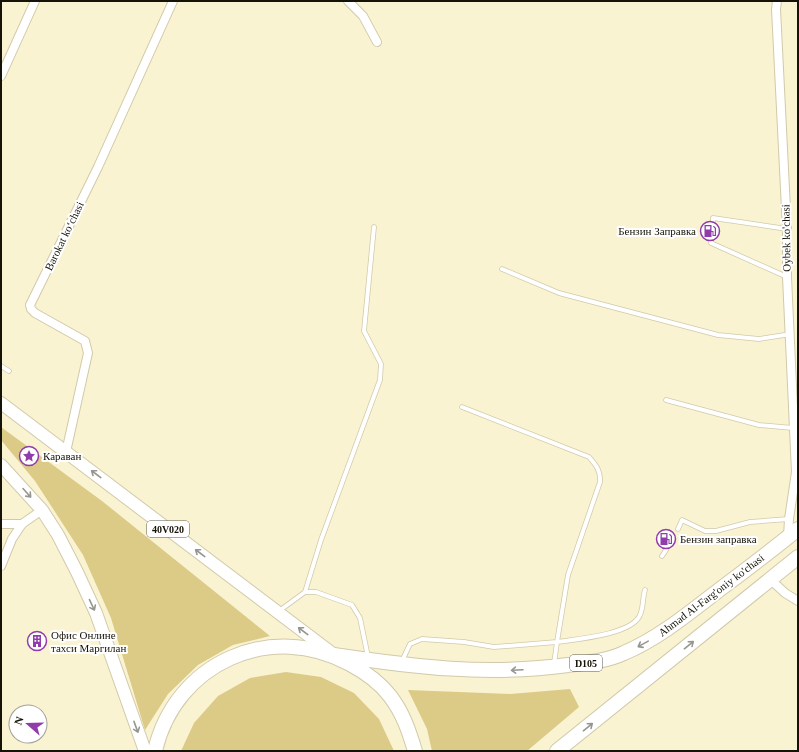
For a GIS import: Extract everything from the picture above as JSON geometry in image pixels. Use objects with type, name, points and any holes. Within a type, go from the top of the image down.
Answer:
[{"type":"highway","name":"Ahmad Al-Farg'oniy ko'chasi","points":[[334,655],[400,665],[476,671],[554,667],[599,661],[623,654],[646,642],[680,620],[792,528]]},
{"type":"highway","points":[[557,751],[798,558]]},
{"type":"highway","points":[[155,751],[159,733],[176,702],[200,676],[230,657],[264,647],[300,646],[334,655],[365,672],[390,696],[408,726],[415,751]]},
{"type":"main road","name":"40V020","points":[[1,404],[334,655]]},
{"type":"main road","points":[[1,465],[42,510],[58,535],[96,613],[145,751]]},
{"type":"street","points":[[1,76],[35,1]]},
{"type":"street","name":"Barokat koʻchasi","points":[[66,452],[88,353],[85,341],[34,313],[30,305],[98,167],[173,1]]},
{"type":"street","points":[[348,1],[363,16],[377,42]]},
{"type":"street","name":"Oybek ko'chasi","points":[[777,1],[776,9],[787,229],[787,277],[791,334],[793,428],[797,473],[792,528]]},
{"type":"street","points":[[1,566],[12,539],[22,524],[42,510]]},
{"type":"street","points":[[1,524],[22,524]]},
{"type":"street","points":[[771,580],[785,593],[798,601]]},
{"type":"lane","points":[[712,224],[713,218],[787,229]]},
{"type":"lane","points":[[278,612],[305,592],[321,540],[380,380],[381,364],[364,331],[374,227]]},
{"type":"lane","points":[[711,238],[711,243],[787,277]]},
{"type":"lane","points":[[502,269],[559,293],[718,335],[759,339],[791,334]]},
{"type":"lane","points":[[1,366],[9,371]]},
{"type":"lane","points":[[666,400],[759,425],[793,428]]},
{"type":"lane","points":[[462,407],[589,456],[596,465],[600,474],[600,482],[568,575],[554,667]]},
{"type":"lane","points":[[678,529],[682,520],[705,531],[716,531],[750,522],[792,528]]},
{"type":"lane","points":[[662,556],[666,550]]},
{"type":"lane","points":[[400,665],[410,644],[422,639],[464,642],[494,647],[557,642],[614,632],[632,624],[639,617],[645,590]]},
{"type":"lane","points":[[305,592],[316,592],[352,605],[360,618],[368,660]]},
{"type":"shaded area","points":[[1,427],[102,501],[270,636],[233,645],[198,665],[168,694],[145,730],[111,618],[83,555],[35,481],[1,440]]},
{"type":"shaded area","points":[[286,672],[321,677],[354,693],[379,719],[394,751],[181,751],[194,723],[218,696],[250,678]]},
{"type":"shaded area","points":[[570,689],[579,707],[527,751],[432,751],[427,729],[408,690],[510,694]]},
{"type":"place","name":"Бензин Заправка","points":[[710,231]]},
{"type":"place","name":"Караван","points":[[29,456]]},
{"type":"place","name":"Бензин заправка","points":[[666,539]]},
{"type":"place","name":"Офис Онлине тахси Маргилан","points":[[37,641]]}]
